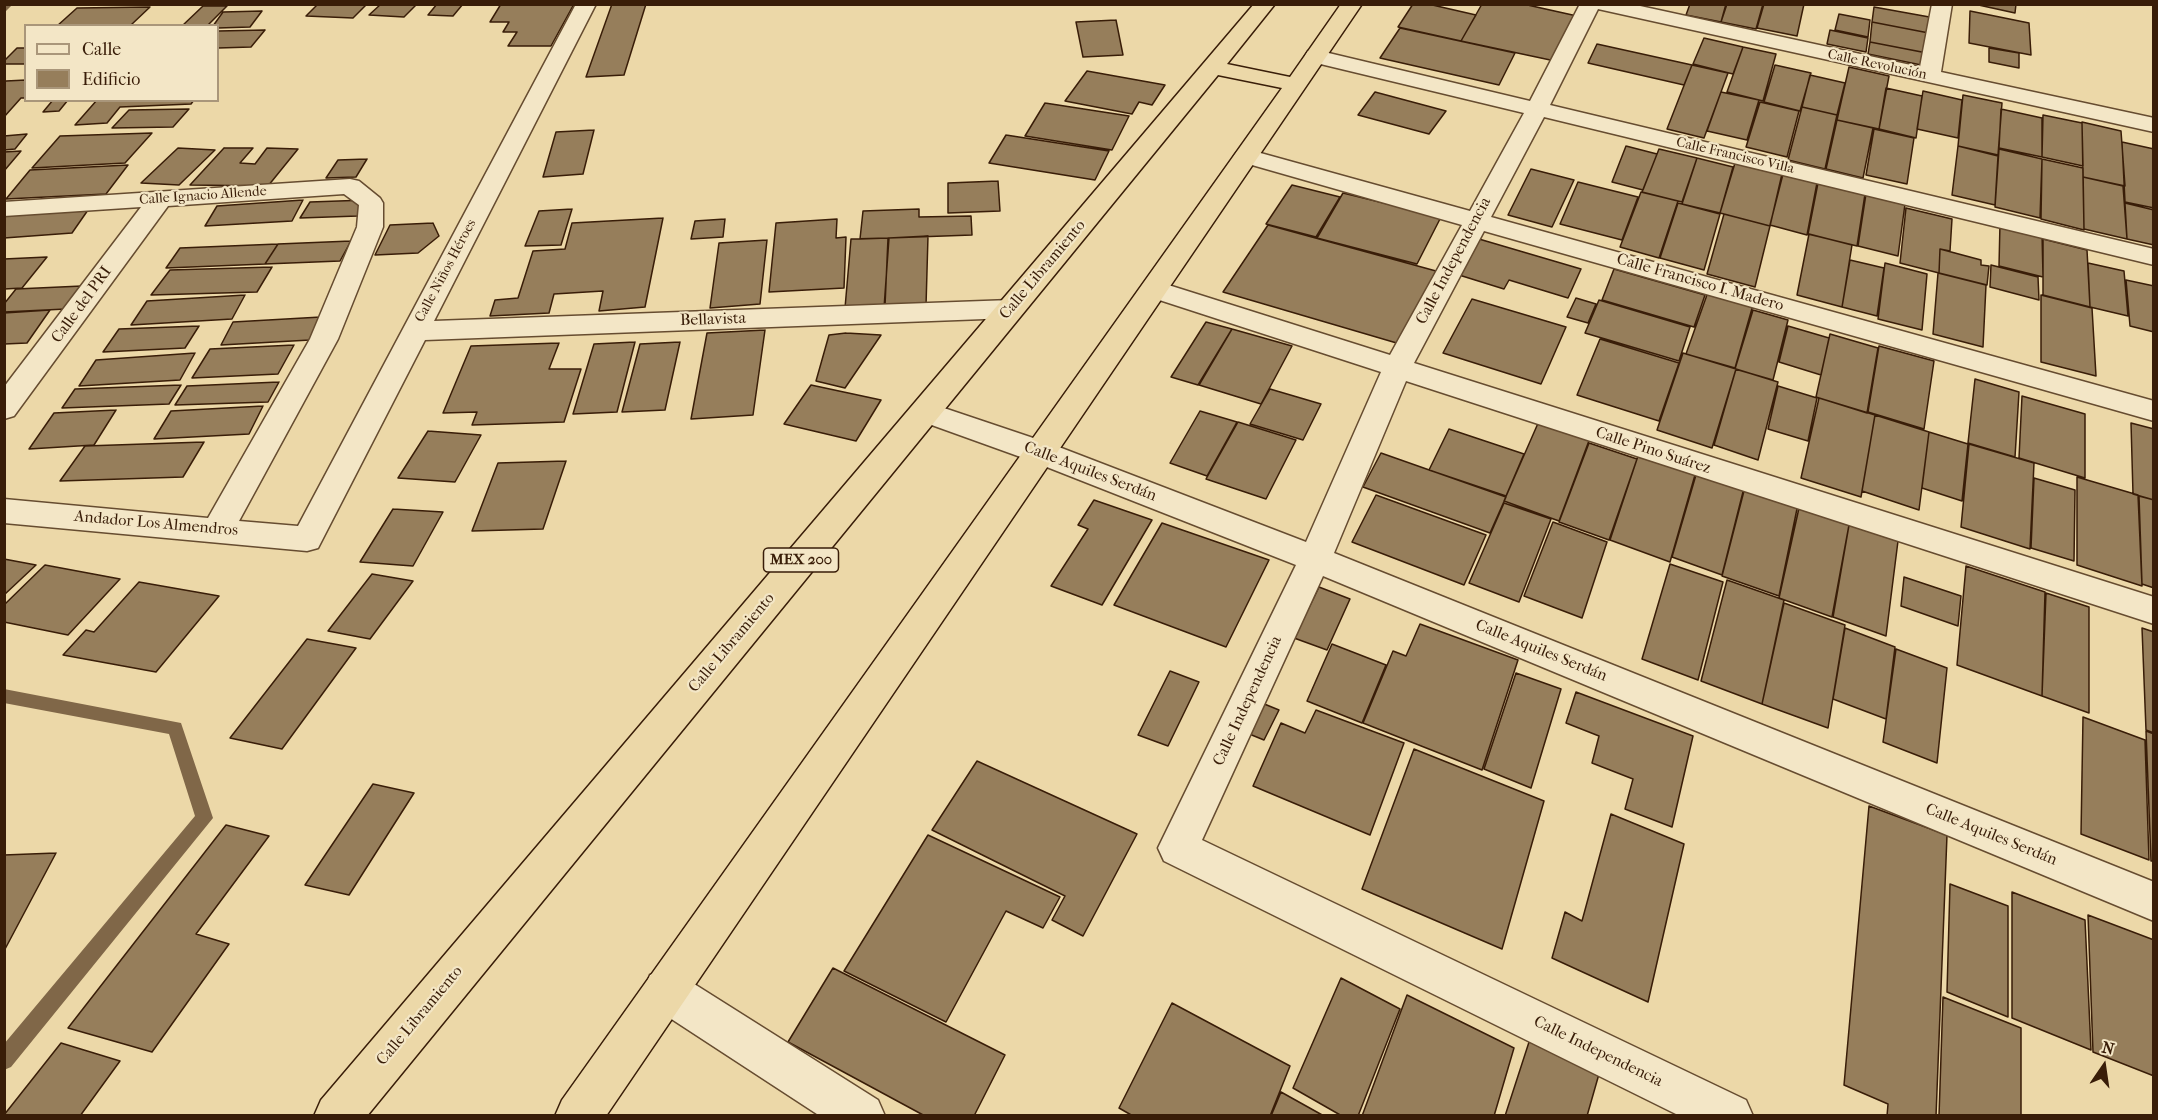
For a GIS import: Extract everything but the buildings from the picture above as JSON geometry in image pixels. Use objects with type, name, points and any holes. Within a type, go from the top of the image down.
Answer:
[{"type":"highway","name":"Calle Libramiento","points":[[337,1116],[1265,4]]},
{"type":"highway","points":[[578,1116],[1352,4]]},
{"type":"highway","points":[[1213,67],[1296,85]]},
{"type":"street","name":"Calle Niños Héroes","points":[[307,538],[586,4]]},
{"type":"street","name":"Calle Independencia","points":[[1590,4],[1537,109],[1397,369],[1315,559],[1178,848],[1730,1116]]},
{"type":"street","name":"Calle Revolución","points":[[1601,4],[2154,124]]},
{"type":"street","points":[[1929,76],[1942,4]]},
{"type":"street","name":"Calle Francisco Villa","points":[[1316,56],[2154,257]]},
{"type":"street","name":"Calle Francisco I. Madero","points":[[1246,156],[2154,411]]},
{"type":"street","name":"Calle Ignacio Allende","points":[[4,208],[159,200],[350,186],[371,203],[370,227],[324,339],[218,529]]},
{"type":"street","name":"Calle del PRI","points":[[4,409],[159,200]]},
{"type":"street","name":"Calle Pino Suárez","points":[[1153,289],[2154,611]]},
{"type":"street","name":"Bellavista","points":[[415,331],[1011,309]]},
{"type":"street","name":"Calle Aquiles Serdán","points":[[925,412],[1040,452],[1315,559],[2154,902]]},
{"type":"street","name":"Andador Los Almendros","points":[[4,512],[307,538]]},
{"type":"street","points":[[665,990],[862,1116]]},
{"type":"waterway","points":[[4,10],[9,4]]},
{"type":"waterway","points":[[4,696],[175,728],[204,818],[4,1060]]}]
